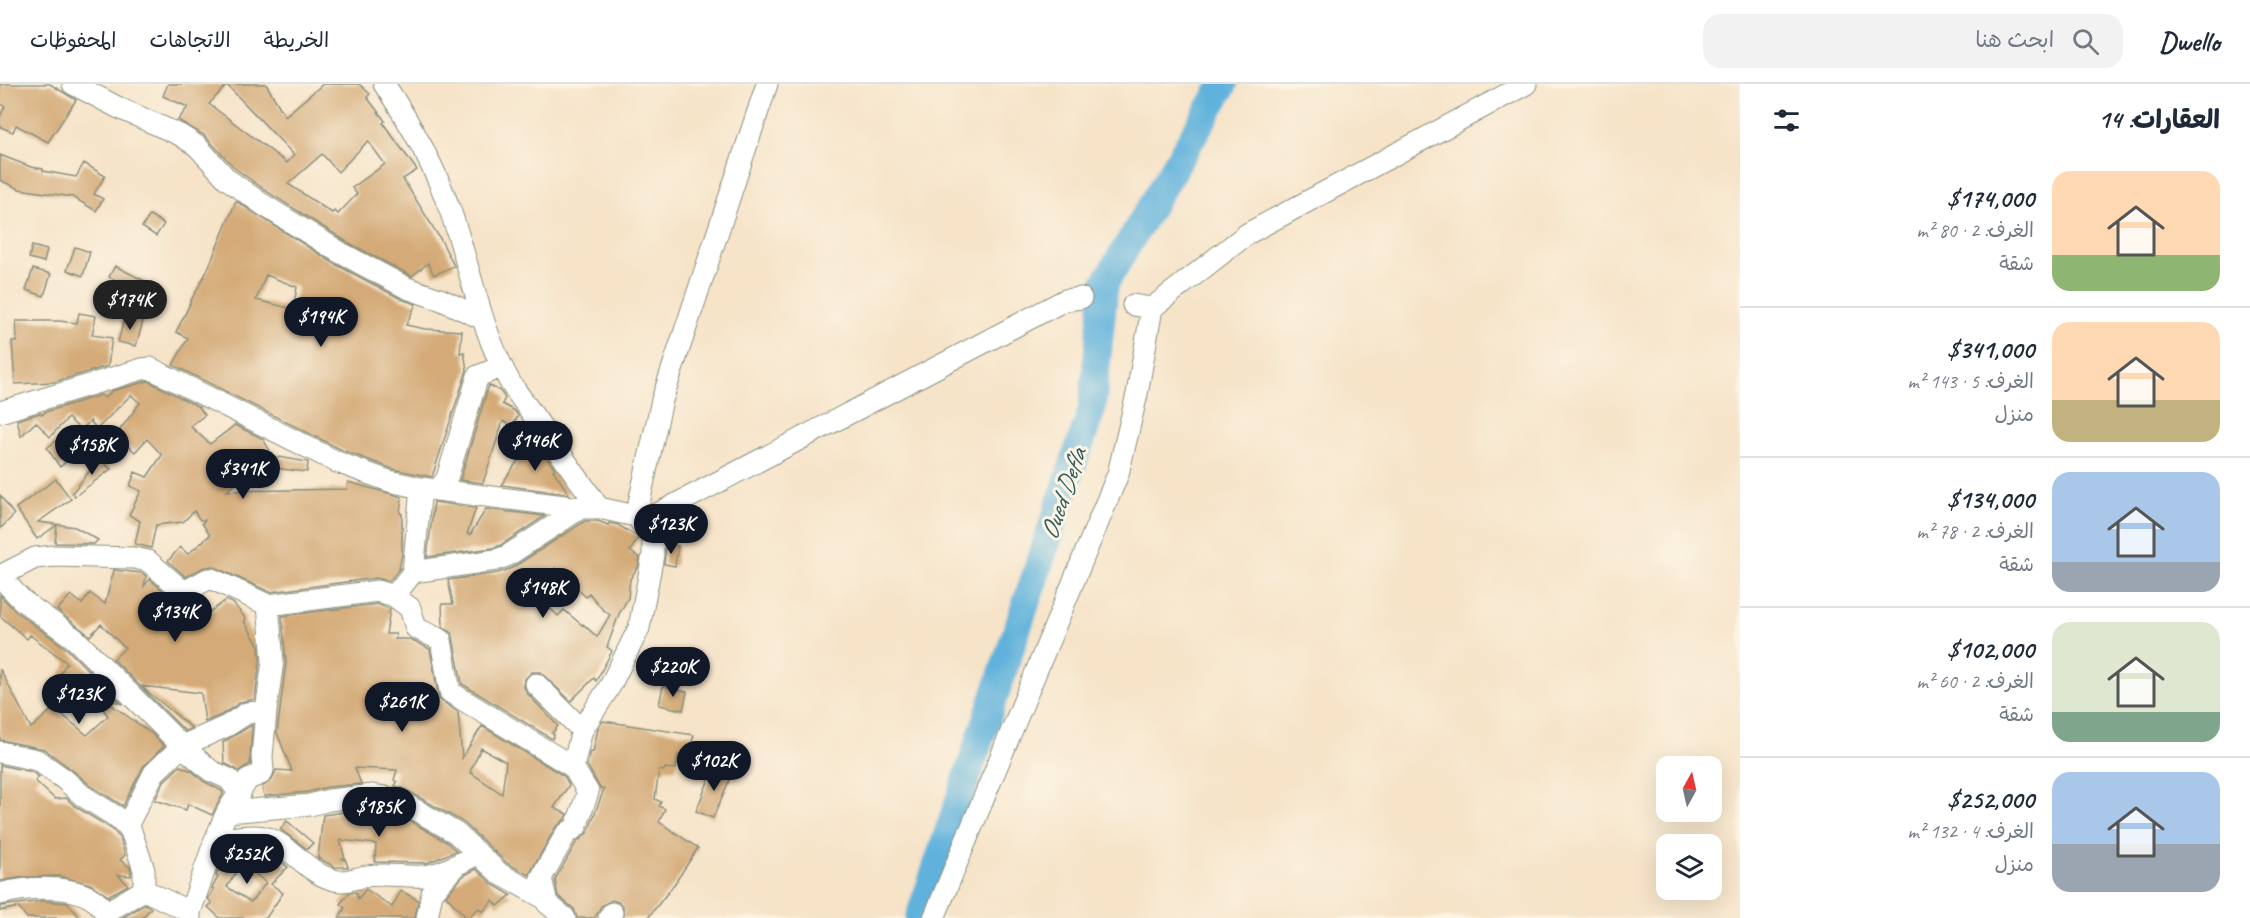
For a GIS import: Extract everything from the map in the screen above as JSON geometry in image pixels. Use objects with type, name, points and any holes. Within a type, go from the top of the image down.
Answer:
[{"type":"street","points":[[73,84],[119,108],[180,135],[197,146],[227,179],[262,204],[341,253],[407,288],[442,300],[483,320]]},
{"type":"street","points":[[384,84],[413,127],[450,210],[483,320],[501,367],[590,508]]},
{"type":"street","points":[[573,767],[582,730],[610,686],[639,628],[653,555],[653,541],[639,519],[662,400],[767,84]]},
{"type":"street","points":[[934,918],[1118,474],[1137,394],[1143,307],[1247,234],[1526,84]]},
{"type":"street","points":[[0,412],[150,368],[338,462],[389,481],[590,508],[639,519],[1065,300],[1081,298]]},
{"type":"street","points":[[394,596],[413,572],[430,488],[447,478],[478,376],[501,367]]},
{"type":"street","points":[[413,572],[496,561],[590,508]]},
{"type":"street","points":[[240,794],[229,778],[211,771],[182,746],[75,639],[23,601],[0,576],[36,558],[54,556],[134,558],[147,561],[184,592],[212,579],[268,605],[378,591],[394,596],[410,608],[416,628],[441,640],[450,692],[573,767],[588,792],[576,827],[566,834],[541,878],[544,898],[565,918]]},
{"type":"street","points":[[144,890],[190,915],[215,840],[227,812],[248,779],[261,774],[263,770],[266,711],[273,661],[268,605]]},
{"type":"street","points":[[536,684],[582,730]]},
{"type":"street","points":[[127,826],[154,773],[182,746],[227,726],[247,713],[266,711]]},
{"type":"street","points":[[0,752],[37,760],[83,796],[120,819],[131,831],[144,870],[144,890]]},
{"type":"street","points":[[227,812],[310,805],[329,800],[373,795],[397,799],[456,833],[500,874],[544,898]]},
{"type":"street","points":[[215,840],[256,836],[268,839],[279,843],[317,873],[346,882],[367,876],[424,876],[454,867],[477,854]]},
{"type":"street","points":[[427,918],[432,893],[454,867]]},
{"type":"street","points":[[0,894],[22,888],[57,889],[87,897],[99,904],[103,916],[144,890]]},
{"type":"building","points":[[0,84],[50,84],[76,100],[48,142],[16,125],[13,132],[0,127],[0,117],[5,106],[0,104]]},
{"type":"building","points":[[168,84],[266,84],[285,116],[323,84],[359,84],[370,94],[367,97],[385,121],[383,123],[417,170],[403,179],[441,240],[454,266],[434,275],[428,263],[412,276],[347,242],[269,193],[236,169],[204,135],[178,120],[188,107],[163,96]],"holes":[[[227,85],[294,155],[287,163],[209,104]],[[368,141],[385,164],[352,188],[357,194],[338,214],[334,211],[332,213],[288,184],[322,154],[338,172]]]},
{"type":"building","points":[[0,155],[31,167],[43,169],[43,171],[76,177],[84,163],[105,176],[94,194],[103,199],[96,211],[73,197],[19,189],[0,180]]},
{"type":"building","points":[[236,201],[335,264],[401,299],[416,304],[406,325],[425,329],[462,331],[460,353],[464,352],[467,370],[432,477],[393,469],[342,450],[173,365],[188,338],[176,332],[207,271]],"holes":[[[266,275],[297,287],[293,309],[256,300]]]},
{"type":"building","points":[[150,215],[164,224],[156,236],[142,227]]},
{"type":"building","points":[[32,246],[47,250],[44,262],[29,258]]},
{"type":"building","points":[[75,247],[90,252],[83,276],[67,270]]},
{"type":"building","points":[[115,266],[145,281],[140,292],[109,277]]},
{"type":"building","points":[[33,269],[51,274],[44,296],[26,290]]},
{"type":"building","points":[[79,313],[96,316],[92,335],[112,338],[108,366],[54,382],[15,384],[12,341],[17,342],[16,321],[77,323]]},
{"type":"building","points":[[125,316],[143,321],[136,346],[118,342]]},
{"type":"building","points":[[148,381],[199,407],[205,415],[190,426],[210,444],[235,425],[263,439],[273,456],[308,462],[307,472],[257,466],[227,491],[347,489],[348,482],[402,497],[400,513],[402,514],[402,554],[399,569],[389,581],[376,578],[270,592],[212,566],[202,568],[186,577],[168,561],[180,547],[188,554],[210,535],[202,523],[205,520],[200,520],[194,511],[183,522],[156,525],[151,548],[135,544],[140,521],[129,515],[141,491],[130,486],[135,472],[147,477],[162,455],[147,439],[135,452],[116,435],[140,403],[131,395],[97,429],[90,421],[81,430],[68,418],[50,437],[36,422],[21,436],[17,420],[40,413],[42,415],[45,412],[101,395],[105,398],[112,391]]},
{"type":"building","points":[[489,385],[500,391],[505,398],[502,404],[515,411],[518,416],[512,426],[503,421],[483,483],[460,480]]},
{"type":"building","points":[[533,439],[555,469],[553,470],[569,494],[501,485]]},
{"type":"building","points":[[57,440],[72,456],[60,467],[47,448]]},
{"type":"building","points":[[99,459],[111,469],[75,496],[72,493]]},
{"type":"building","points":[[56,479],[71,499],[38,522],[75,527],[98,540],[94,544],[55,543],[57,525],[37,539],[16,508]]},
{"type":"building","points":[[0,495],[14,515],[0,529]]},
{"type":"building","points":[[434,502],[476,508],[467,534],[470,535],[486,509],[545,516],[493,548],[427,557]]},
{"type":"building","points":[[585,521],[618,525],[638,538],[630,551],[640,558],[638,567],[630,579],[628,598],[619,614],[607,647],[612,651],[596,681],[594,678],[571,701],[540,672],[532,672],[524,680],[527,693],[558,726],[552,733],[554,735],[552,739],[462,684],[453,637],[451,632],[443,627],[442,604],[453,604],[448,580],[498,573],[512,568]],"holes":[[[555,568],[586,597],[589,593],[610,615],[597,637],[564,610],[558,616],[534,593]]]},
{"type":"building","points":[[666,544],[678,546],[675,566],[664,564]]},
{"type":"building","points":[[114,570],[142,573],[146,576],[144,586],[150,579],[176,602],[183,605],[194,601],[206,615],[226,600],[233,603],[246,619],[244,621],[259,646],[260,661],[255,699],[241,702],[205,722],[201,693],[141,686],[192,728],[185,731],[113,659],[125,648],[101,624],[90,636],[57,610],[71,595],[82,604],[90,593],[105,604]]},
{"type":"building","points":[[0,595],[15,611],[67,649],[122,704],[114,701],[112,705],[152,734],[164,746],[143,767],[123,806],[91,786],[44,749],[0,740],[0,669],[31,728],[54,708],[87,735],[108,716],[90,691],[74,704],[65,694],[70,690],[56,680],[67,663],[30,635],[27,639],[0,616]]},
{"type":"building","points":[[377,604],[390,609],[386,634],[396,634],[395,639],[410,639],[430,649],[439,699],[458,712],[462,758],[482,726],[564,776],[569,785],[554,808],[567,814],[555,828],[529,875],[508,864],[463,822],[403,788],[395,786],[397,770],[355,768],[361,784],[264,796],[262,787],[272,780],[276,770],[292,771],[277,733],[286,663],[282,616]],"holes":[[[481,748],[506,762],[502,794],[470,772]]]},
{"type":"building","points":[[663,686],[687,692],[683,710],[659,705]]},
{"type":"building","points":[[603,721],[694,735],[691,745],[706,749],[703,762],[678,755],[676,769],[659,770],[655,799],[661,802],[659,806],[665,809],[659,822],[698,848],[648,918],[623,918],[623,906],[612,900],[601,906],[595,918],[577,918],[574,909],[558,896],[555,880],[576,843],[588,832],[604,789],[600,788],[587,765],[590,751],[593,752],[598,728]]},
{"type":"building","points":[[252,725],[250,764],[239,771],[224,763],[223,742]]},
{"type":"building","points":[[0,765],[32,772],[39,777],[35,781],[55,799],[66,798],[76,807],[112,829],[120,838],[125,855],[120,860],[130,867],[131,876],[118,875],[128,885],[108,896],[90,884],[59,876],[25,877],[0,881]]},
{"type":"building","points":[[180,766],[192,771],[203,781],[222,791],[223,794],[212,815],[188,804],[186,810],[155,800],[164,781]]},
{"type":"building","points":[[714,767],[732,774],[713,818],[696,811]]},
{"type":"building","points":[[373,808],[393,811],[448,843],[456,851],[427,863],[375,862],[376,844],[340,840],[345,859],[341,858],[346,861],[348,867],[335,867],[318,858],[323,815]]},
{"type":"building","points":[[287,821],[313,843],[307,849],[280,829]]},
{"type":"building","points":[[255,849],[270,853],[288,867],[271,884],[283,893],[266,918],[220,918],[208,907],[212,903],[208,899],[214,889],[212,888],[218,877],[216,876],[220,865],[235,850]],"holes":[[[242,862],[266,883],[251,902],[227,887]]]},
{"type":"building","points":[[476,869],[492,884],[511,895],[498,906],[493,900],[483,912],[479,908],[467,918],[446,896],[463,876]]},
{"type":"building","points":[[366,889],[392,907],[401,891],[418,900],[415,918],[339,918],[345,908],[340,904],[349,893],[356,892],[358,899]]},
{"type":"building","points":[[42,901],[68,903],[80,918],[27,918],[18,907],[0,911],[0,906]]},
{"type":"building","points":[[145,904],[151,908],[142,918],[122,918]]},
{"type":"waterway","name":"Oued Defla","points":[[919,918],[1092,409],[1105,283],[1224,84]]}]
